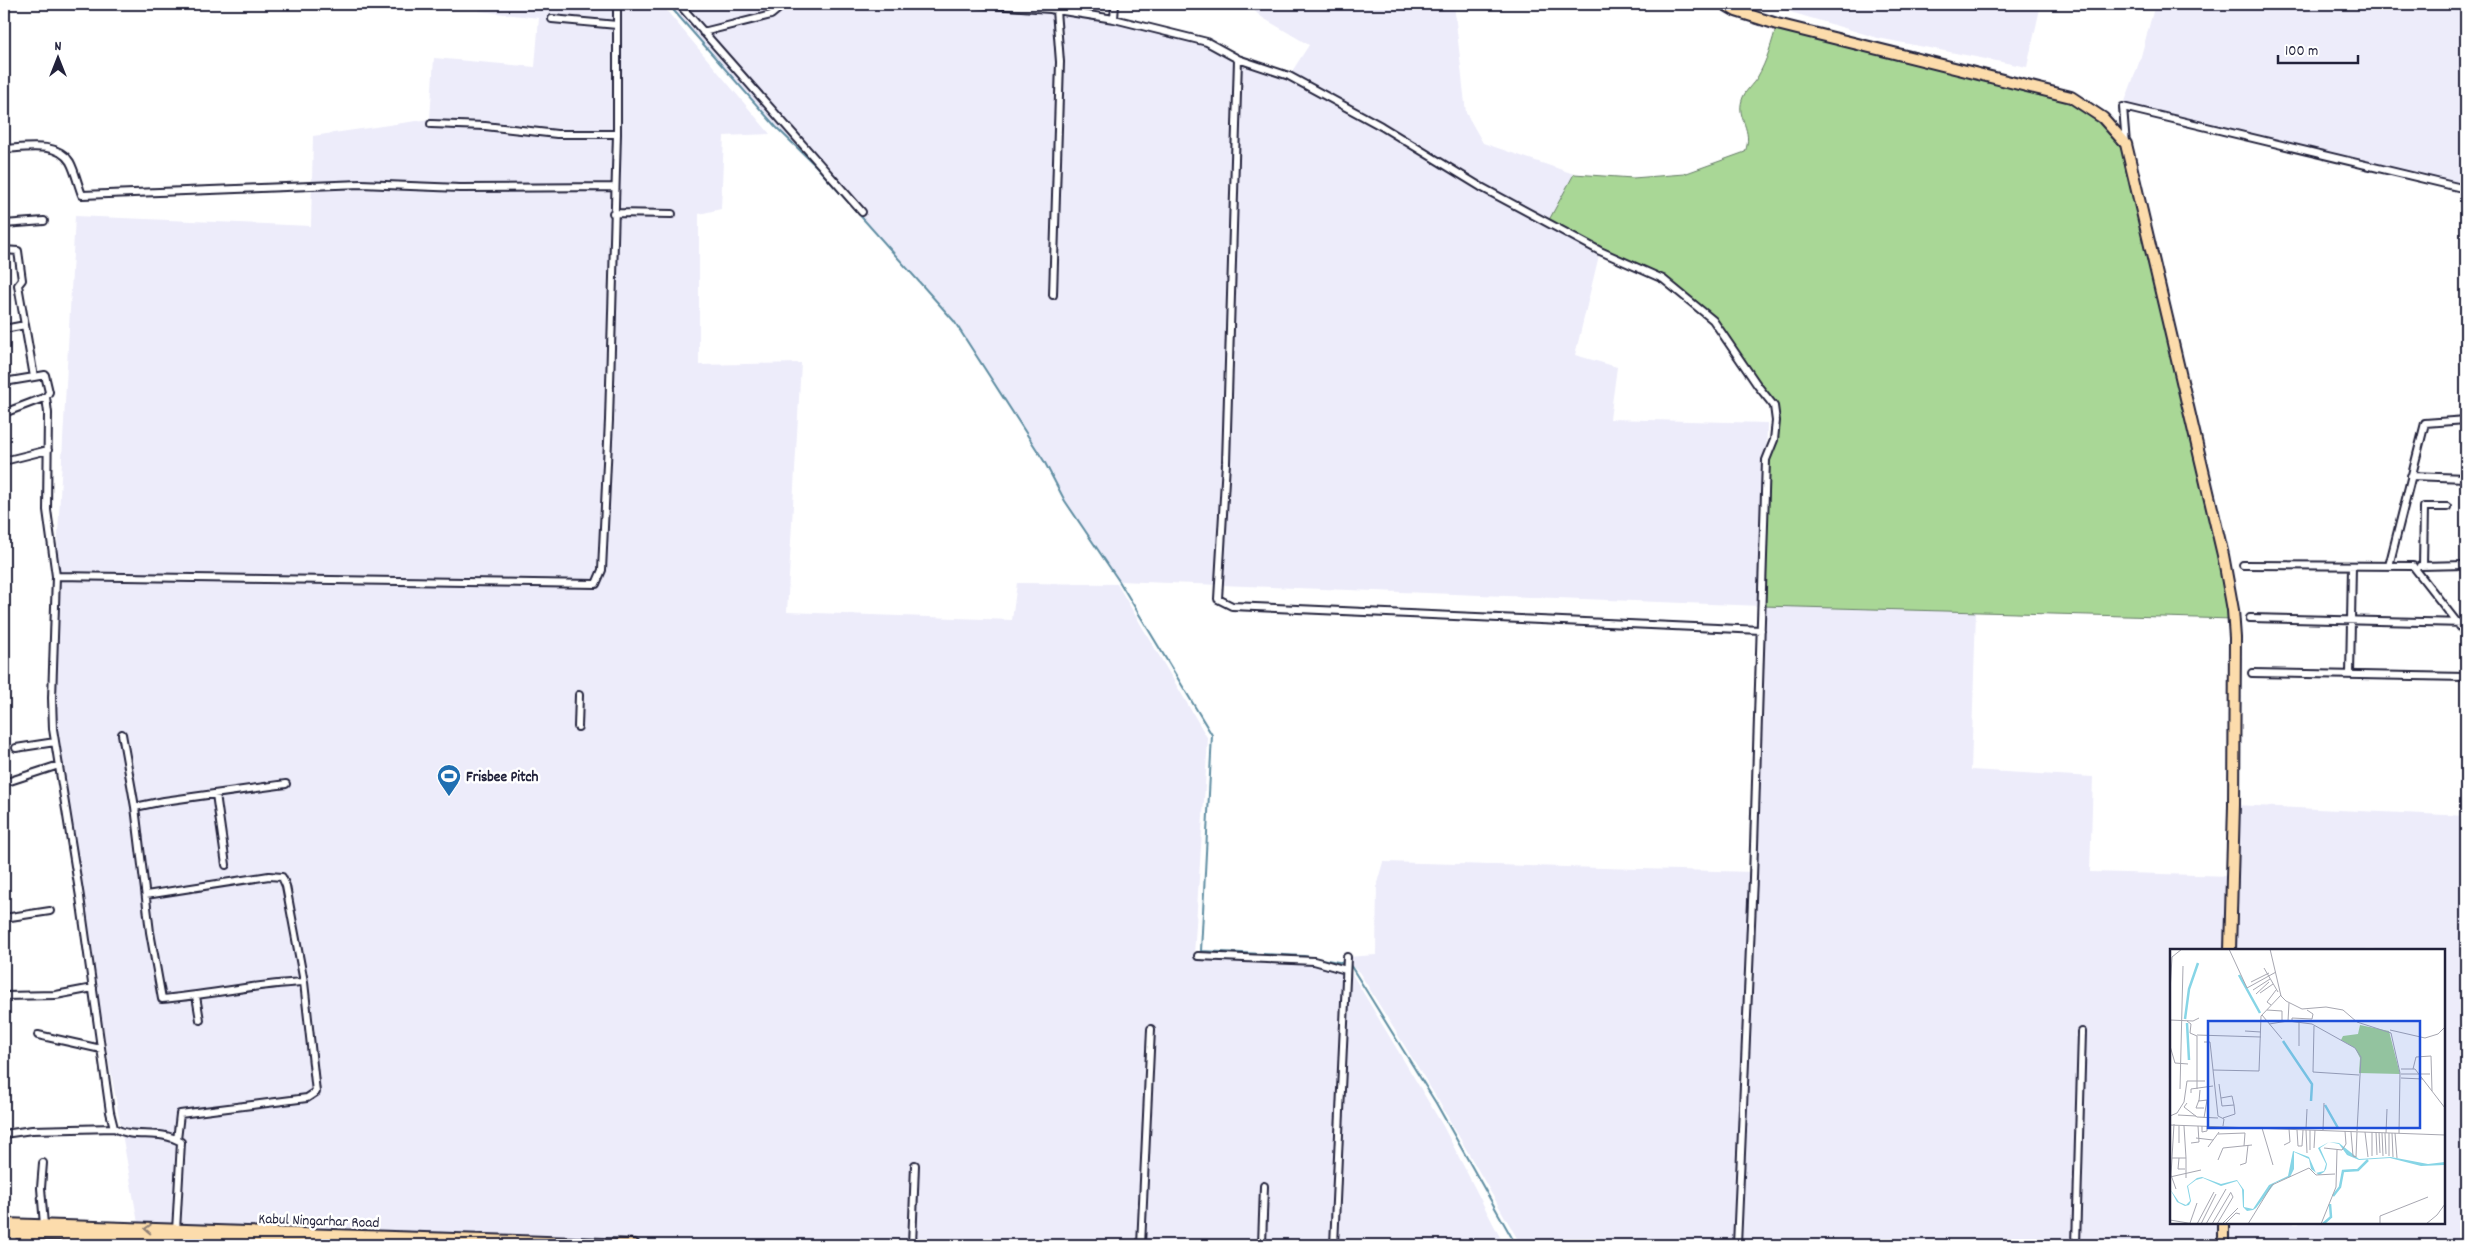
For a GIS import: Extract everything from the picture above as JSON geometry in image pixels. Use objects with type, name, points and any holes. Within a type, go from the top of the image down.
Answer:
[{"type":"highway","points":[[1724,4],[1736,11],[1777,24],[2071,97],[2104,118],[2126,144],[2223,555],[2233,610],[2234,805],[2230,949]]},
{"type":"highway","name":"Kabul Ningarhar Road","points":[[4,1224],[44,1225],[178,1235],[634,1245]]},
{"type":"highway","points":[[2223,1224],[2223,1245]]},
{"type":"highway","name":"Kabul Ningarhar Road","points":[[8,1233],[129,1241],[178,1235]]},
{"type":"highway","points":[[178,1235],[264,1243],[360,1245]]},
{"type":"street","points":[[56,576],[596,584],[602,570],[609,429],[613,213],[617,134],[617,4]]},
{"type":"street","points":[[679,4],[862,212]]},
{"type":"street","points":[[703,32],[771,15],[782,6],[792,4]]},
{"type":"street","points":[[980,4],[1056,10],[1114,19],[1207,42],[1238,59],[1289,76],[1380,126],[1490,191],[1600,250],[1663,279],[1713,320],[1774,406],[1776,421],[1774,440],[1766,460],[1737,1245]]},
{"type":"street","points":[[1114,4],[1114,19]]},
{"type":"street","points":[[1053,295],[1060,62],[1056,10]]},
{"type":"street","points":[[552,19],[617,25]]},
{"type":"street","points":[[1238,59],[1226,463],[1218,598],[1232,606],[1761,630]]},
{"type":"street","points":[[2126,144],[2123,107],[2466,189]]},
{"type":"street","points":[[430,124],[485,126],[557,134],[617,134]]},
{"type":"street","points":[[4,149],[50,148],[60,151],[70,162],[82,195],[361,184],[460,188],[615,187]]},
{"type":"street","points":[[613,213],[672,214]]},
{"type":"street","points":[[4,224],[44,222]]},
{"type":"street","points":[[4,250],[18,250],[22,280],[18,285],[34,377]]},
{"type":"street","points":[[4,329],[25,325]]},
{"type":"street","points":[[4,382],[45,376],[49,392],[46,397],[48,413],[47,510],[56,576],[52,698],[59,765],[114,1128]]},
{"type":"street","points":[[4,413],[46,397]]},
{"type":"street","points":[[2389,566],[2425,423],[2466,420]]},
{"type":"street","points":[[4,461],[48,450]]},
{"type":"street","points":[[2411,476],[2466,478]]},
{"type":"street","points":[[2423,566],[2424,508],[2446,507]]},
{"type":"street","points":[[2244,565],[2466,565]]},
{"type":"street","points":[[2350,675],[2352,566]]},
{"type":"street","points":[[2413,566],[2466,634]]},
{"type":"street","points":[[2250,618],[2352,622],[2466,623]]},
{"type":"street","points":[[2252,673],[2466,677]]},
{"type":"street","points":[[578,727],[579,695]]},
{"type":"street","points":[[122,734],[136,807],[146,895],[162,999],[196,996],[267,984],[304,982]]},
{"type":"street","points":[[16,748],[56,742]]},
{"type":"street","points":[[4,783],[59,765]]},
{"type":"street","points":[[136,807],[286,784]]},
{"type":"street","points":[[216,794],[226,865]]},
{"type":"street","points":[[146,895],[270,876],[282,877],[286,886],[304,982],[316,1092],[306,1098],[180,1114],[177,1140]]},
{"type":"street","points":[[4,918],[50,911]]},
{"type":"street","points":[[1198,956],[1314,961],[1346,970]]},
{"type":"street","points":[[1334,1245],[1347,957]]},
{"type":"street","points":[[4,996],[56,995],[93,988]]},
{"type":"street","points":[[196,996],[200,1020]]},
{"type":"street","points":[[1141,1245],[1151,1029]]},
{"type":"street","points":[[2076,1245],[2082,1032]]},
{"type":"street","points":[[38,1035],[101,1049]]},
{"type":"street","points":[[4,1134],[32,1130],[114,1128],[122,1133],[170,1135],[181,1142],[178,1235]]},
{"type":"street","points":[[43,1163],[41,1188],[44,1225]]},
{"type":"street","points":[[912,1245],[914,1165]]},
{"type":"street","points":[[1262,1245],[1264,1186]]},
{"type":"street","points":[[8,1233],[13,1245]]},
{"type":"shaded area","points":[[21,4],[78,4],[77,11]]},
{"type":"shaded area","points":[[480,4],[661,4],[770,134],[724,136],[721,209],[699,214],[699,365],[801,363],[787,612],[1012,620],[1017,583],[1117,584],[1208,739],[1194,955],[1346,964],[1443,1126],[1504,1245],[793,1245],[138,1223],[48,721],[75,216],[311,226],[313,136],[430,119],[434,58],[535,67],[539,18],[479,11]]},
{"type":"shaded area","points":[[668,4],[979,4],[1114,19],[1207,42],[1238,59],[1289,76],[1309,45],[1263,18],[1246,4],[1454,4],[1466,113],[1483,143],[1574,174],[1549,220],[1600,251],[1575,355],[1617,367],[1610,419],[1767,423],[1762,606],[1119,581],[1065,501],[1044,461],[954,321],[816,166],[776,127]]},
{"type":"shaded area","points":[[1764,4],[2041,4],[2027,67],[1878,38]]},
{"type":"shaded area","points":[[2155,4],[2466,4],[2466,189],[2123,107],[2140,60]]},
{"type":"shaded area","points":[[1762,606],[1976,612],[1971,770],[2093,777],[2090,872],[2232,876],[2234,805],[2466,816],[2466,1245],[1521,1245],[1438,1100],[1359,972],[1348,963],[1347,957],[1376,955],[1377,883],[1383,862],[1754,872]]},
{"type":"green space","points":[[1777,24],[2071,97],[2126,144],[2234,619],[1762,606],[1766,460],[1774,440],[1774,406],[1713,320],[1663,279],[1600,251],[1549,220],[1574,174],[1633,178],[1684,174],[1745,152],[1747,137],[1741,113],[1742,100],[1764,65]]},
{"type":"waterway","points":[[668,4],[776,127],[816,166],[954,321],[1044,461],[1065,501],[1119,581],[1212,735],[1201,951],[1304,956],[1344,963]]},
{"type":"waterway","points":[[1349,963],[1436,1103],[1516,1245]]},
{"type":"place","name":"Frisbee Pitch","points":[[449,797]]}]
